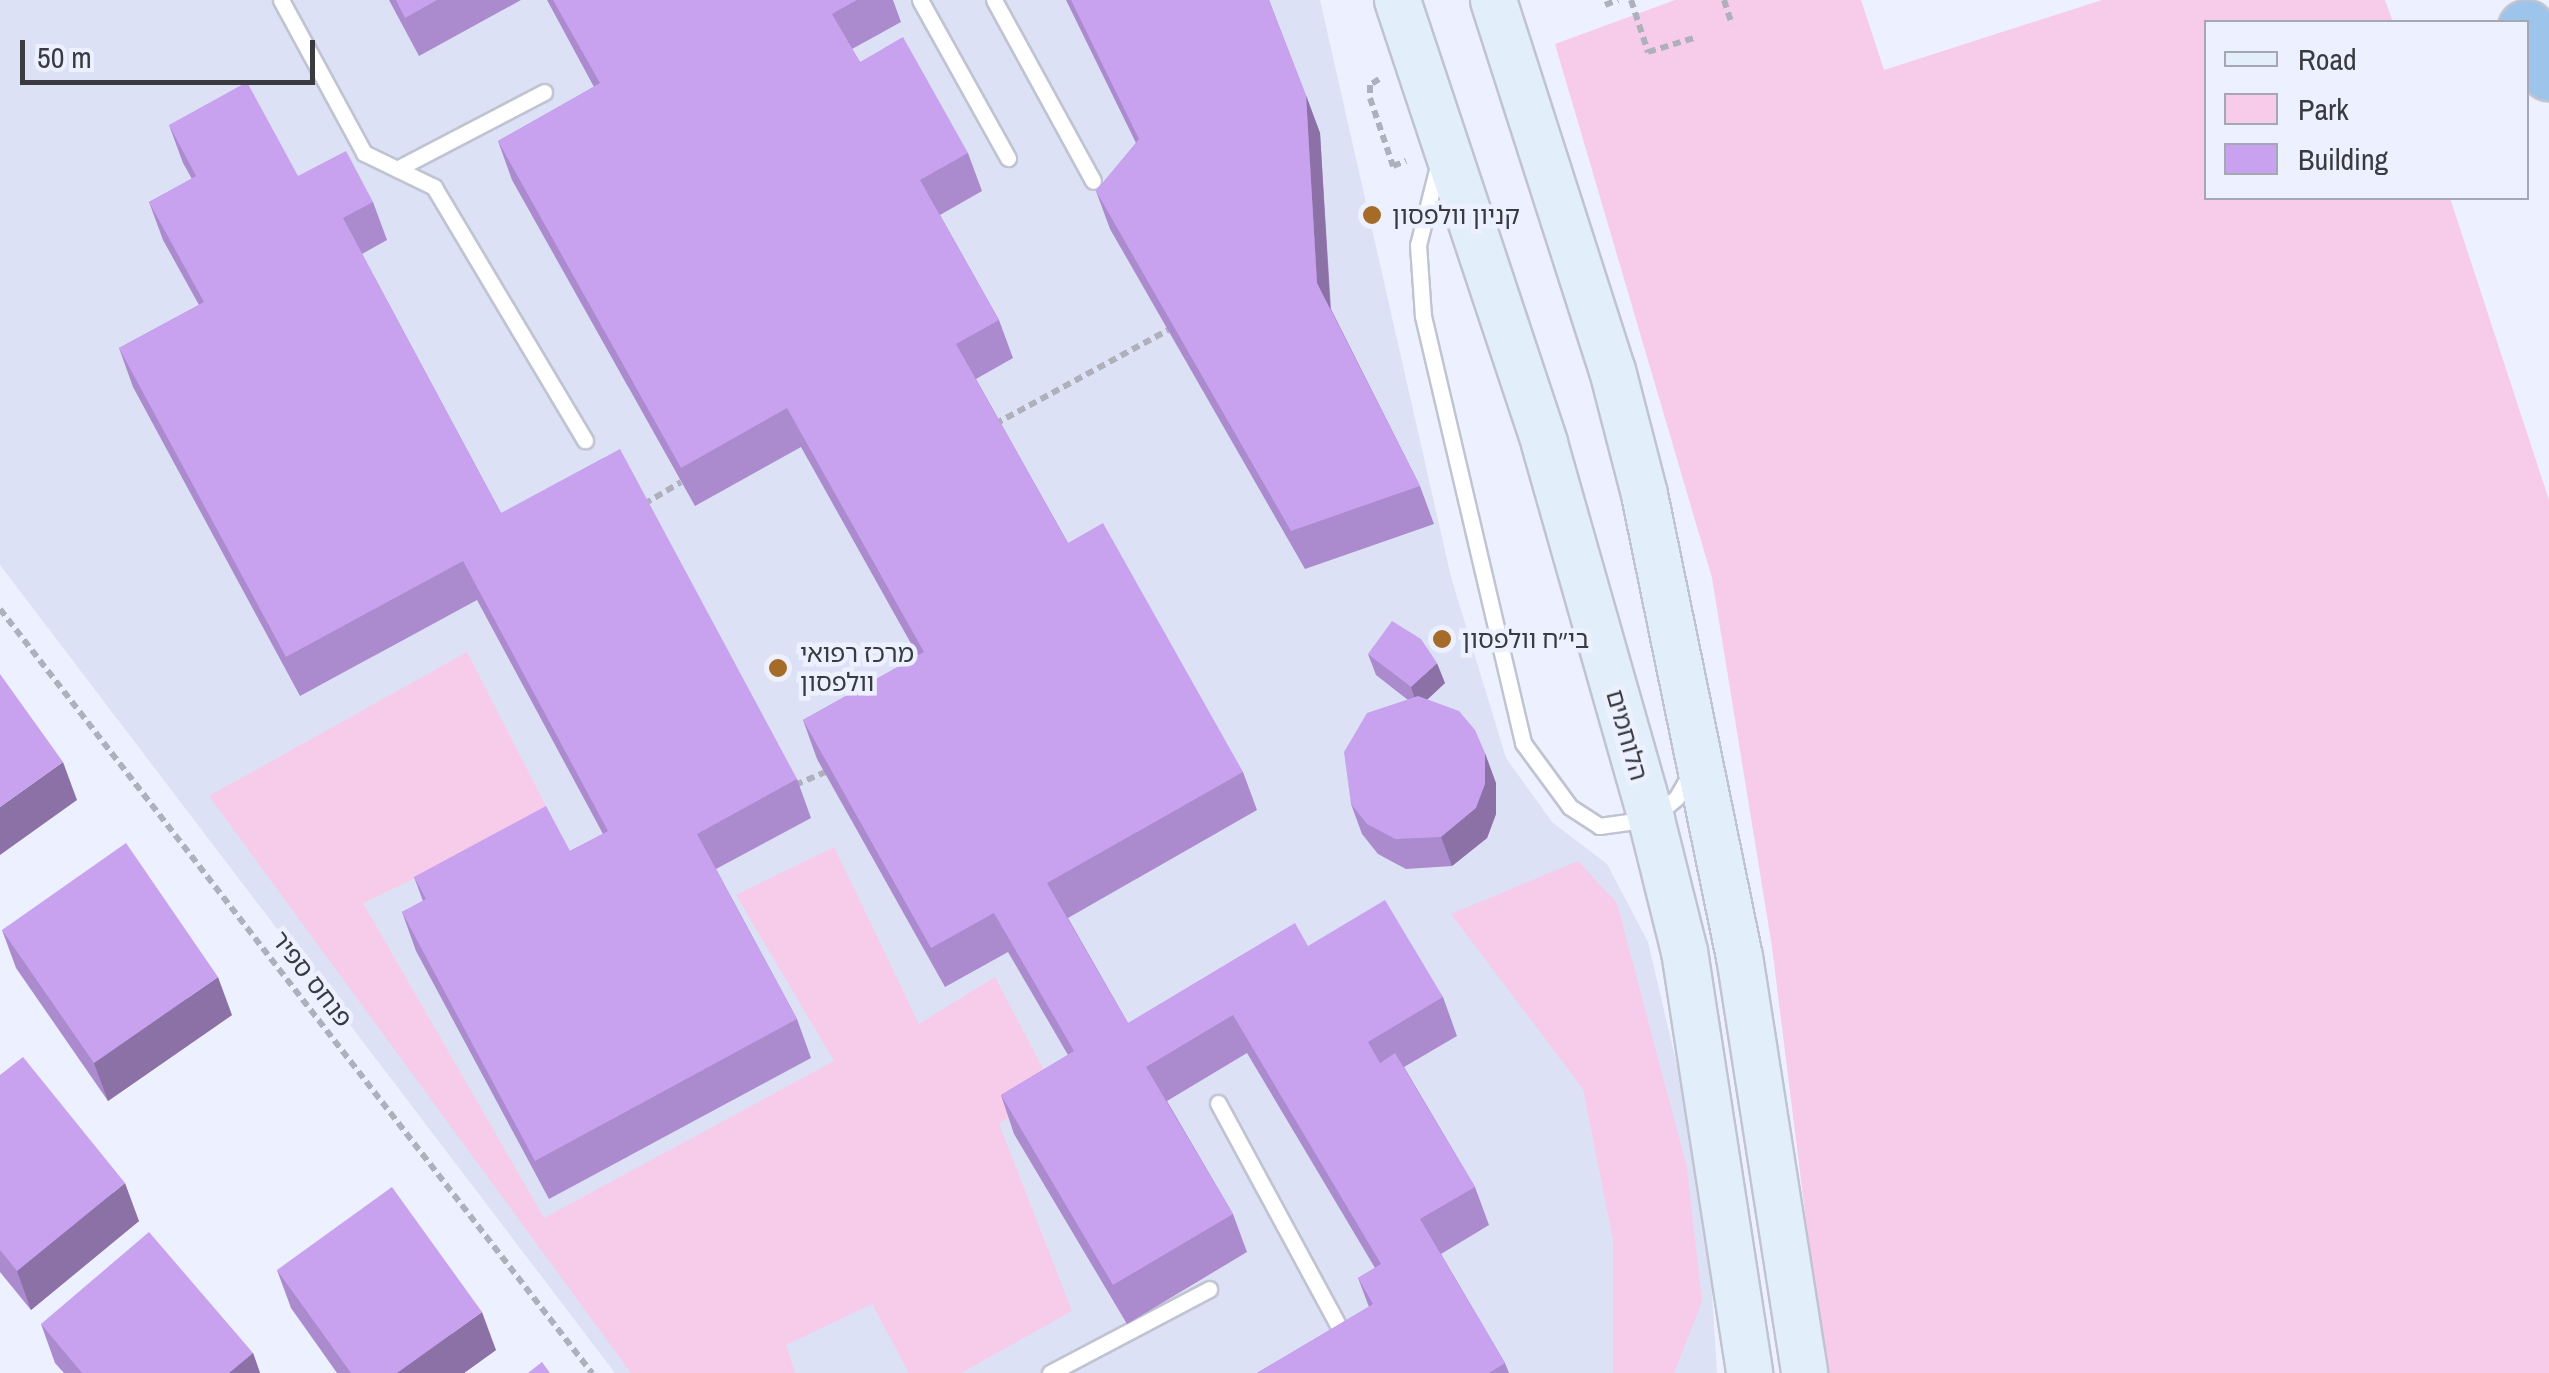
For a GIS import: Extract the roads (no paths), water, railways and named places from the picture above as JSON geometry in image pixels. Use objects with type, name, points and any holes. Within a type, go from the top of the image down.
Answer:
[{"type":"highway","points":[[2529,33],[2549,72]]},
{"type":"main road","name":"הלוחמים","points":[[1397,0],[1544,443],[1651,820],[1684,951],[1749,1373]]},
{"type":"main road","points":[[1493,0],[1612,370],[1696,745],[1770,1132],[1804,1373]]},
{"type":"lane","points":[[280,0],[364,153],[434,187],[585,440]]},
{"type":"lane","points":[[920,0],[1008,158]]},
{"type":"lane","points":[[994,0],[1094,181]]},
{"type":"lane","points":[[396,169],[544,92]]},
{"type":"lane","points":[[1444,143],[1418,245],[1423,316],[1524,743],[1539,772],[1585,818],[1616,828],[1651,820],[1688,784],[1696,745]]},
{"type":"lane","points":[[1218,1104],[1350,1347],[1335,1356]]},
{"type":"lane","points":[[1050,1373],[1209,1289]]},
{"type":"place","name":"קניון וולפסון","points":[[1372,215]]},
{"type":"place","name":"בי״ח וולפסון","points":[[1442,639]]},
{"type":"place","name":"מרכז רפואי וולפסון","points":[[778,668]]}]
